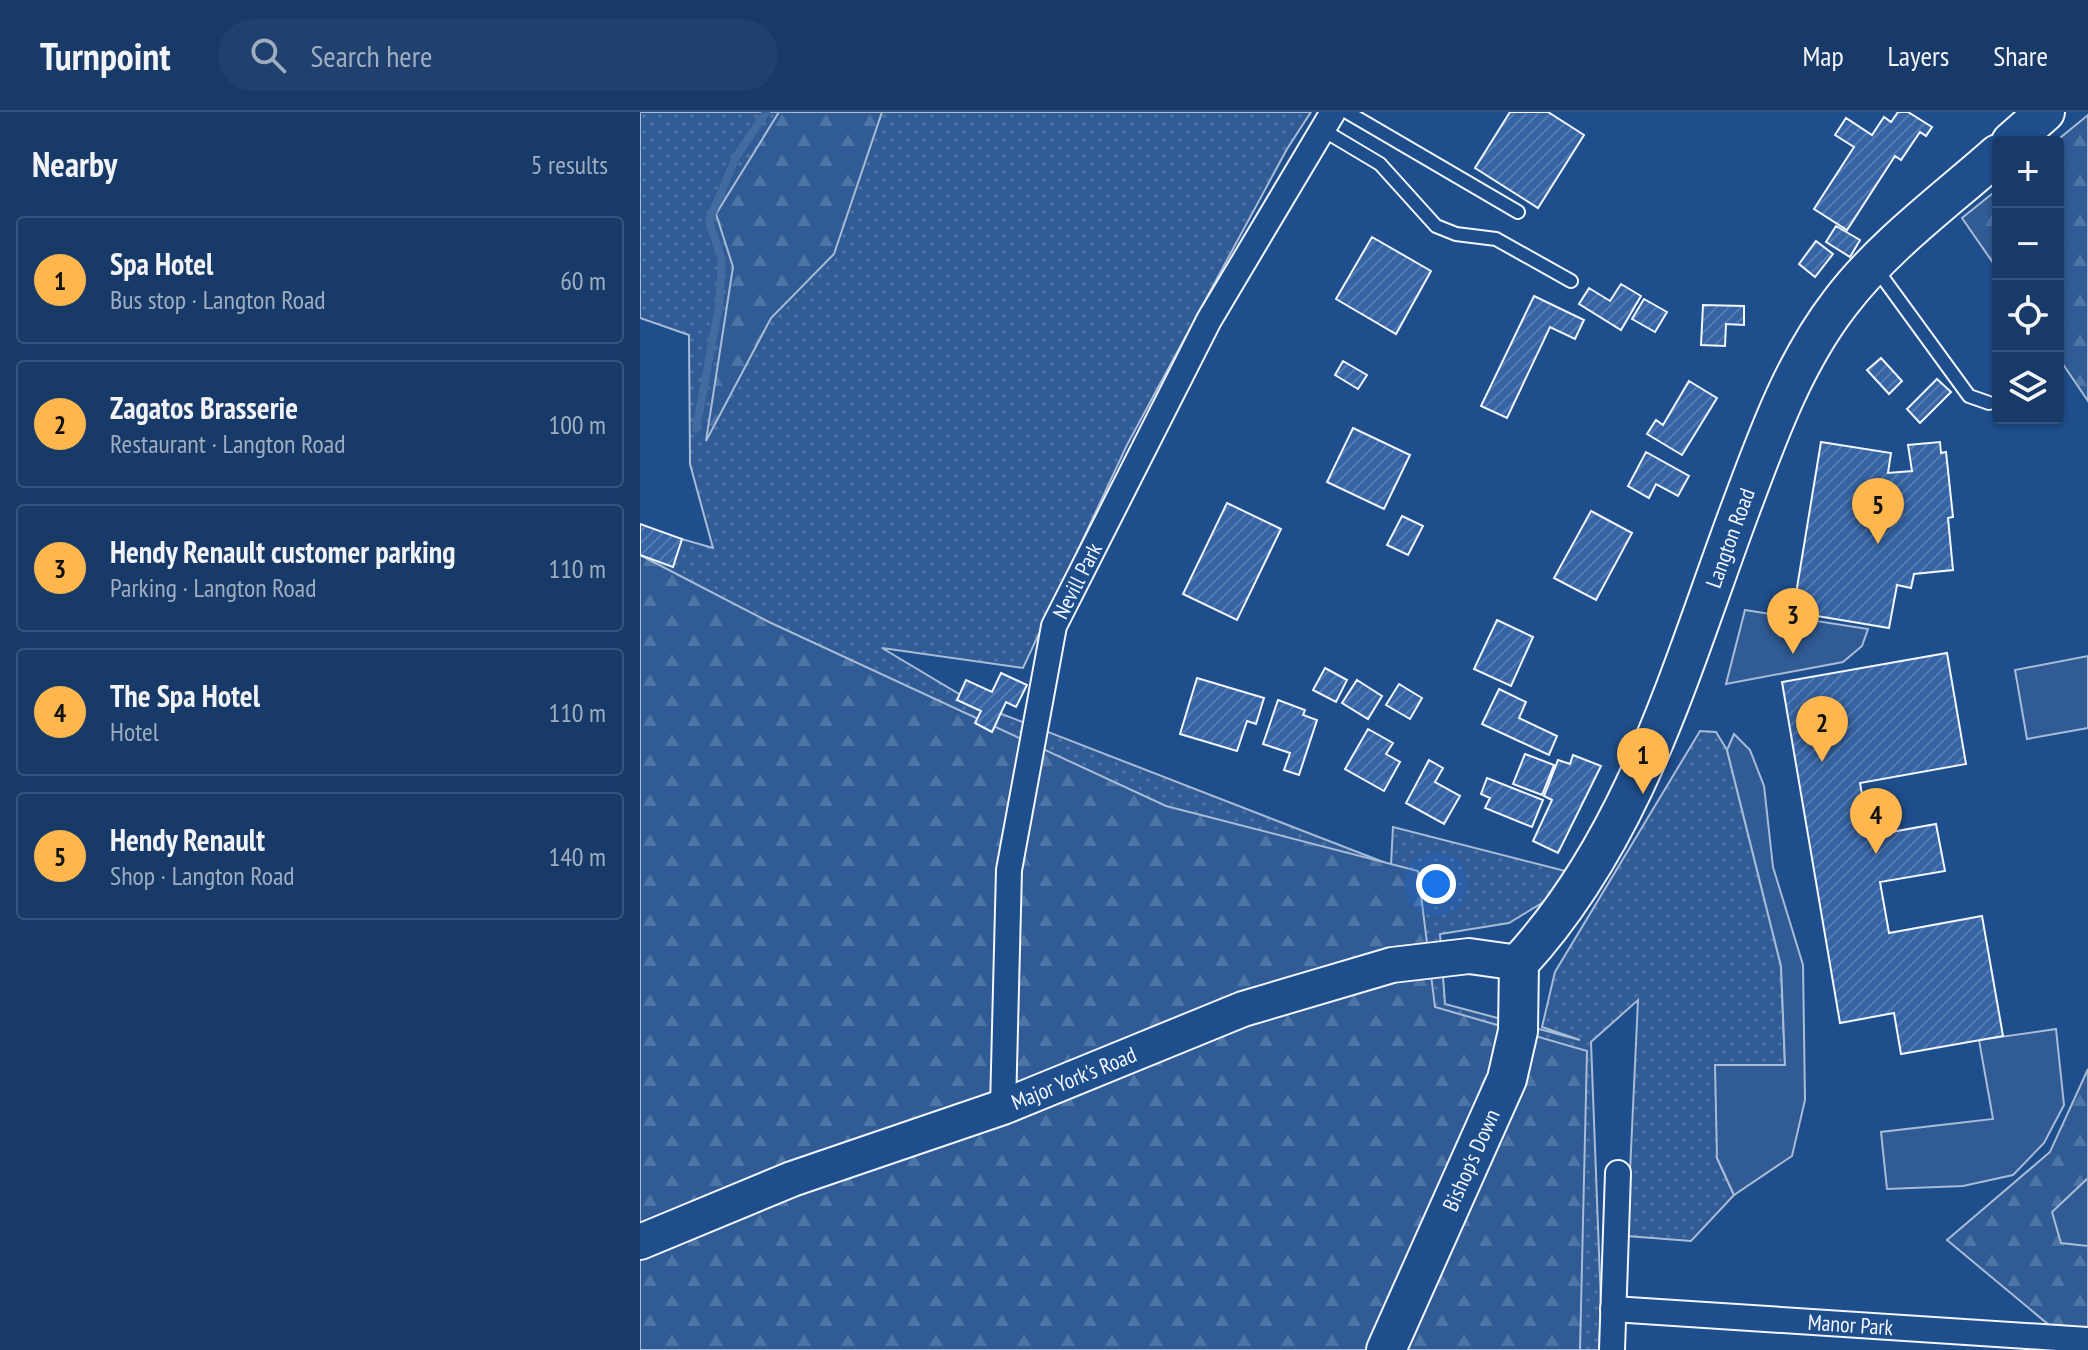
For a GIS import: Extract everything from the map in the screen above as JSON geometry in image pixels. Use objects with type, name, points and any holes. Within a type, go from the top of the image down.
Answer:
[{"type":"main road","points":[[2018,136],[2045,112]]},
{"type":"main road","name":"Langton Road","points":[[1519,963],[1581,884],[1620,819],[1666,709],[1772,422],[1805,358],[1839,303],[1873,265],[1992,159]]},
{"type":"main road","name":"Bishop's Down","points":[[1386,1350],[1507,1079],[1518,1031],[1519,963]]},
{"type":"street","name":"Nevill Park","points":[[1003,1107],[1009,870],[1054,626],[1209,320],[1328,121]]},
{"type":"street","name":"Major York's Road","points":[[640,1242],[792,1179],[1003,1107],[1243,1009],[1392,965],[1469,956],[1519,963]]},
{"type":"street","points":[[1612,1350],[1618,1173]]},
{"type":"street","name":"Manor Park","points":[[1613,1309],[2088,1340]]},
{"type":"lane","points":[[1347,112],[1518,212]]},
{"type":"lane","points":[[1328,121],[1390,172],[1413,204],[1436,226],[1456,234],[1496,239],[1571,281]]},
{"type":"lane","points":[[1873,265],[1969,396],[1989,403]]},
{"type":"green space","points":[[640,112],[1311,112],[1287,149],[1127,445],[1023,668],[882,648],[976,704],[1391,865],[1393,827],[1577,874],[1542,903],[1509,923],[1440,934],[1445,1004],[1580,1040],[1542,1027],[1555,972],[1700,731],[1716,732],[1727,750],[1781,966],[1785,1066],[1717,1158],[1734,1195],[1691,1241],[1627,1236],[1638,1000],[1591,1042],[1601,1305],[1599,1350],[640,1350],[640,527],[713,548],[690,464],[689,335],[640,318]]},
{"type":"green space","points":[[779,112],[882,112],[834,254],[771,318],[706,441],[733,267],[716,214]]},
{"type":"green space","points":[[2088,115],[2088,401],[2064,366],[2062,136]]},
{"type":"green space","points":[[1992,194],[1992,261],[1962,218]]},
{"type":"green space","points":[[640,555],[769,622],[1166,806],[1418,871],[1435,1007],[1587,1051],[1580,1350],[640,1350]]},
{"type":"green space","points":[[2088,1069],[2088,1350],[2079,1350],[1947,1240],[2050,1152]]},
{"type":"shaded area","points":[[1745,610],[1868,629],[1862,646],[1843,662],[1726,684]]},
{"type":"shaded area","points":[[2088,656],[2088,728],[2027,739],[2015,670]]},
{"type":"shaded area","points":[[1734,734],[1750,750],[1764,786],[1773,867],[1803,965],[1805,1100],[1792,1156],[1734,1195],[1717,1158],[1715,1065],[1785,1065],[1781,966],[1727,750]]},
{"type":"shaded area","points":[[2056,1029],[2064,1105],[2044,1143],[2013,1175],[1963,1186],[1887,1189],[1881,1132],[1993,1119],[1979,1040]]},
{"type":"shaded area","points":[[2088,1178],[2088,1246],[2061,1243],[2052,1212]]},
{"type":"building","points":[[1510,112],[1548,112],[1584,135],[1538,208],[1475,168]]},
{"type":"building","points":[[1898,112],[1908,112],[1932,127],[1926,136],[1920,132],[1901,160],[1895,156],[1847,230],[1814,209],[1854,147],[1835,135],[1846,118],[1872,135],[1884,117],[1891,122]]},
{"type":"building","points":[[1836,226],[1860,240],[1850,257],[1826,242]]},
{"type":"building","points":[[1372,237],[1431,271],[1396,334],[1336,299]]},
{"type":"building","points":[[1816,241],[1833,254],[1815,277],[1799,264]]},
{"type":"building","points":[[1621,284],[1641,296],[1621,330],[1579,304],[1589,288],[1610,301]]},
{"type":"building","points":[[1534,296],[1584,320],[1575,339],[1550,327],[1507,418],[1481,406]]},
{"type":"building","points":[[1644,299],[1667,312],[1655,332],[1632,319]]},
{"type":"building","points":[[1703,305],[1744,306],[1744,325],[1726,324],[1725,346],[1701,345]]},
{"type":"building","points":[[1881,358],[1902,381],[1889,394],[1867,370]]},
{"type":"building","points":[[1343,361],[1367,375],[1358,389],[1335,375]]},
{"type":"building","points":[[1937,379],[1951,392],[1920,423],[1907,409]]},
{"type":"building","points":[[1689,381],[1717,398],[1682,455],[1647,434],[1656,420],[1663,425]]},
{"type":"building","points":[[1353,428],[1410,455],[1384,509],[1327,482]]},
{"type":"building","points":[[1821,442],[1891,453],[1888,473],[1912,471],[1908,445],[1940,442],[1941,453],[1946,452],[1953,517],[1948,518],[1953,570],[1914,574],[1911,588],[1897,585],[1889,628],[1793,612]]},
{"type":"building","points":[[1646,452],[1689,476],[1678,496],[1656,484],[1649,498],[1628,486]]},
{"type":"building","points":[[1227,503],[1281,529],[1237,620],[1183,594]]},
{"type":"building","points":[[1591,511],[1632,533],[1596,600],[1554,578]]},
{"type":"building","points":[[1402,516],[1423,526],[1408,555],[1387,545]]},
{"type":"building","points":[[640,524],[682,539],[673,567],[640,555]]},
{"type":"building","points":[[1497,620],[1533,637],[1511,686],[1474,669]]},
{"type":"building","points":[[1947,653],[1966,764],[1860,783],[1869,836],[1936,824],[1945,871],[1880,882],[1889,933],[1982,916],[2003,1036],[1901,1054],[1894,1013],[1840,1023],[1782,682]]},
{"type":"building","points":[[1325,668],[1347,680],[1336,702],[1313,690]]},
{"type":"building","points":[[1001,673],[1027,685],[1016,707],[1006,702],[992,732],[975,723],[981,711],[957,700],[966,680],[992,692]]},
{"type":"building","points":[[1197,678],[1264,698],[1256,724],[1247,721],[1237,751],[1180,734]]},
{"type":"building","points":[[1357,680],[1382,696],[1368,719],[1342,703]]},
{"type":"building","points":[[1399,684],[1422,698],[1410,719],[1386,705]]},
{"type":"building","points":[[1499,689],[1526,702],[1519,718],[1557,736],[1549,755],[1482,724]]},
{"type":"building","points":[[1278,700],[1305,710],[1303,715],[1317,720],[1299,775],[1284,770],[1290,753],[1263,744]]},
{"type":"building","points":[[1368,729],[1393,743],[1386,754],[1400,762],[1384,791],[1345,769]]},
{"type":"building","points":[[1525,754],[1554,765],[1542,795],[1513,784]]},
{"type":"building","points":[[1573,755],[1601,766],[1558,853],[1533,841],[1552,800],[1544,796],[1558,760],[1570,764]]},
{"type":"building","points":[[1429,760],[1443,768],[1435,782],[1460,796],[1444,824],[1406,803]]},
{"type":"building","points":[[1487,778],[1543,800],[1532,827],[1485,808],[1490,798],[1481,794]]},
{"type":"waterway","points":[[696,429],[719,306],[722,260],[709,221],[736,157],[766,112]]},
{"type":"place","name":"Hendy Renault","points":[[1878,544]]},
{"type":"place","name":"Hendy Renault customer parking","points":[[1793,654]]},
{"type":"place","name":"Zagatos Brasserie","points":[[1822,762]]},
{"type":"place","name":"Spa Hotel","points":[[1643,794]]},
{"type":"place","name":"The Spa Hotel","points":[[1876,854]]}]
